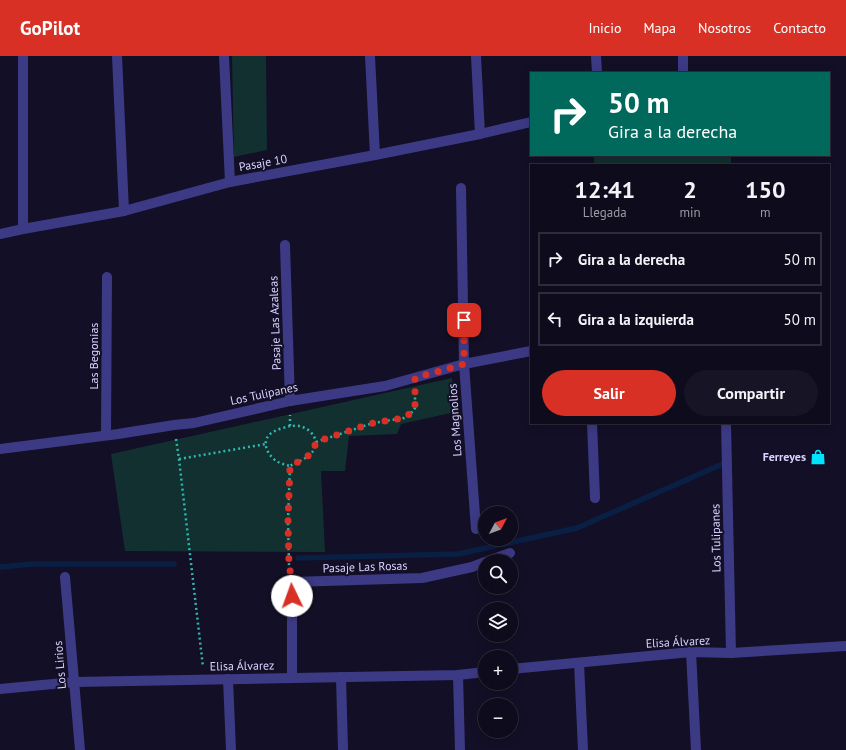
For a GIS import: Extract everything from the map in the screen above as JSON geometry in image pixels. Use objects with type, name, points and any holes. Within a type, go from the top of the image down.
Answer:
[{"type":"street","points":[[23,56],[23,229]]},
{"type":"street","points":[[117,56],[124,211]]},
{"type":"street","points":[[224,56],[230,182]]},
{"type":"street","points":[[370,56],[376,155]]},
{"type":"street","points":[[476,56],[480,134]]},
{"type":"street","points":[[596,56],[597,72]]},
{"type":"street","points":[[682,56],[683,72]]},
{"type":"street","name":"Pasaje 10","points":[[0,234],[124,211],[230,182],[376,155],[530,122]]},
{"type":"street","name":"Los Magnolios","points":[[461,188],[464,364],[476,529]]},
{"type":"street","name":"Pasaje Las Azaleas","points":[[285,245],[290,401]]},
{"type":"street","name":"Las Begonias","points":[[106,435],[107,277]]},
{"type":"street","name":"Los Tulipanes","points":[[0,449],[194,423],[290,401],[385,386],[464,364],[530,351]]},
{"type":"street","points":[[592,424],[595,498]]},
{"type":"street","name":"Los Tulipanes","points":[[726,424],[731,653]]},
{"type":"street","name":"Pasaje Las Rosas","points":[[292,582],[422,578],[478,565]]},
{"type":"street","name":"Los Lirios","points":[[65,577],[80,750]]},
{"type":"street","points":[[292,582],[292,678]]},
{"type":"street","name":"Elisa Álvarez","points":[[518,668],[691,652],[731,653],[846,646]]},
{"type":"street","points":[[691,652],[696,750]]},
{"type":"street","points":[[579,662],[583,750]]},
{"type":"street","name":"Elisa Álvarez","points":[[0,689],[74,682],[458,675],[478,673]]},
{"type":"street","points":[[458,675],[460,750]]},
{"type":"street","points":[[341,677],[343,750]]},
{"type":"street","points":[[228,679],[231,750]]},
{"type":"path","points":[[316,442],[373,423],[404,418],[415,408],[415,378]]},
{"type":"path","points":[[290,401],[290,426]]},
{"type":"path","points":[[174,425],[204,680]]},
{"type":"path","points":[[290,426],[304,427],[314,436],[316,442],[314,450],[310,455],[290,466],[276,461],[268,453],[266,444],[268,436],[276,430],[290,426]]},
{"type":"path","points":[[179,459],[266,444]]},
{"type":"path","points":[[290,466],[288,521],[289,564],[292,582]]},
{"type":"green space","points":[[232,56],[266,56],[267,150],[234,157]]},
{"type":"green space","points":[[594,156],[731,156],[731,164],[594,164]]},
{"type":"green space","points":[[452,378],[455,412],[401,424],[397,434],[349,436],[345,471],[321,471],[325,552],[125,551],[111,454]]},
{"type":"waterway","points":[[298,558],[458,554],[577,528],[727,462]]},
{"type":"waterway","points":[[0,567],[33,564],[174,564]]},
{"type":"place","name":"Ferreyes","points":[[818,457]]},
{"type":"route","points":[[292,596],[292,582],[289,564],[288,521],[290,466],[310,455],[314,450],[316,442],[373,423],[404,418],[412,412],[415,408],[415,378],[464,364],[464,320]]}]
